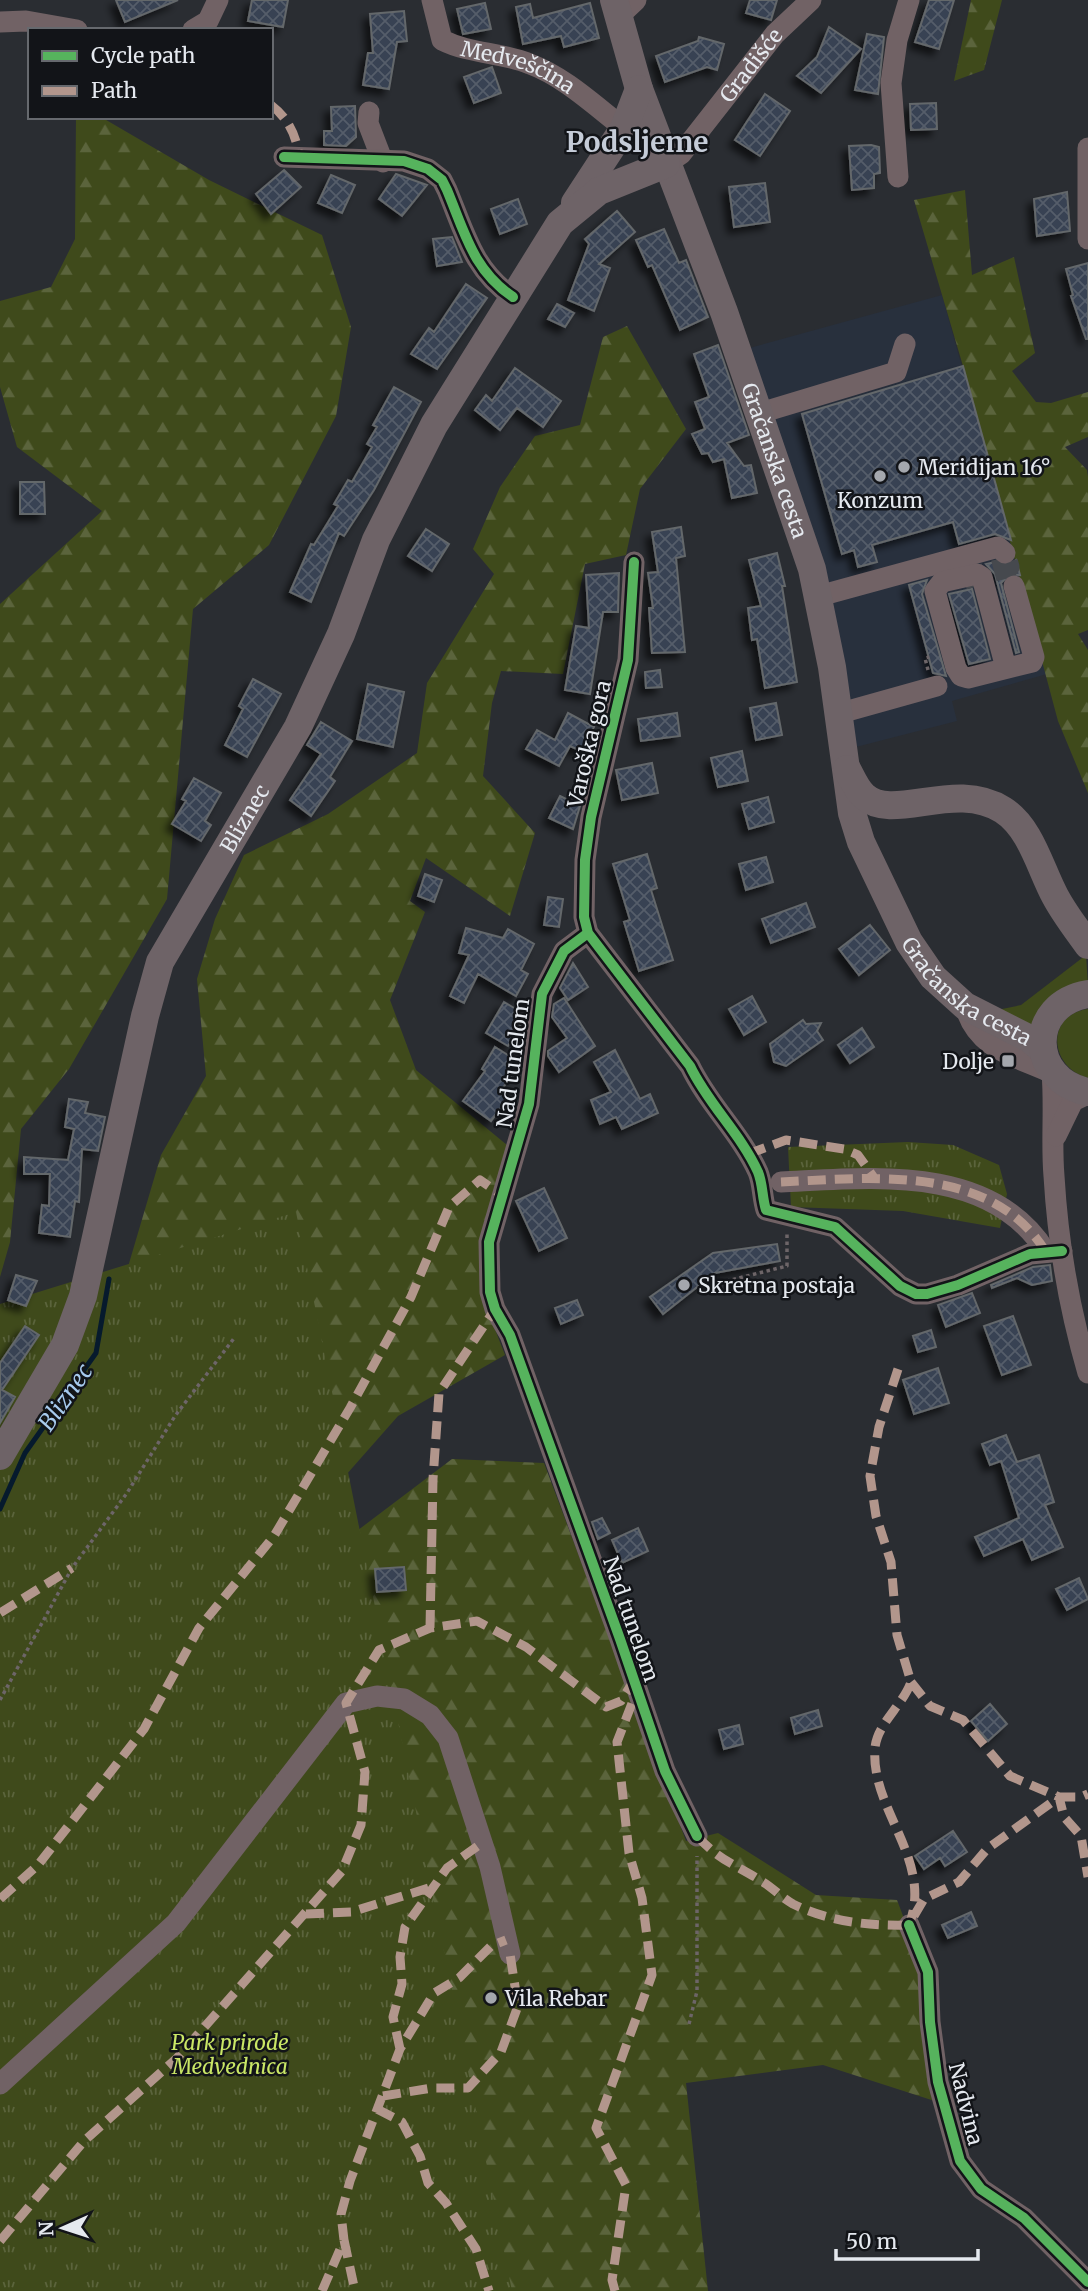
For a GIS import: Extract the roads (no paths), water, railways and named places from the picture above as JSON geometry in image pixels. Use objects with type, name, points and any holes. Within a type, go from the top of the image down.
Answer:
[{"type":"main road","name":"Gračanska cesta","points":[[622,6],[639,89],[760,413],[819,596],[852,813],[861,842],[883,893],[921,961],[933,977],[965,1006],[1030,1040],[1064,1084],[1088,1093]]},
{"type":"main road","name":"Bliznec","points":[[0,1457],[65,1345],[83,1296],[145,1016],[160,962],[298,727],[341,634],[376,540],[434,425],[543,247],[624,128],[639,89]]},
{"type":"main road","name":"Bliznec","points":[[568,214],[599,191],[666,164]]},
{"type":"main road","name":"Gračanska cesta","points":[[845,767],[863,795],[882,805],[895,806],[952,796],[986,802],[1003,810],[1027,837],[1055,897],[1088,945]]},
{"type":"main road","points":[[861,842],[866,822],[873,815],[895,806]]},
{"type":"main road","points":[[1047,1062],[1045,1028],[1056,1008],[1070,999],[1088,994]]},
{"type":"street","points":[[196,28],[208,21],[218,0]]},
{"type":"street","name":"Medveščina","points":[[432,0],[442,40],[459,49],[529,63],[550,73],[624,128]]},
{"type":"street","name":"Gradišće","points":[[666,164],[683,152],[775,34],[811,0]]},
{"type":"street","points":[[898,177],[891,83],[897,40],[909,0]]},
{"type":"street","points":[[0,22],[26,21],[66,28]]},
{"type":"street","points":[[369,112],[368,123],[383,162]]},
{"type":"street","points":[[1088,148],[1088,239]]},
{"type":"street","points":[[299,152],[383,162],[404,161],[428,169],[442,180],[479,266],[492,283],[513,297]]},
{"type":"street","points":[[760,413],[896,372],[905,344]]},
{"type":"street","points":[[819,596],[998,547],[1005,553]]},
{"type":"street","name":"Varoška gora","points":[[588,933],[583,898],[585,860],[597,788],[628,660],[634,562]]},
{"type":"street","points":[[1006,668],[982,577],[977,574],[936,586],[935,591],[961,676],[968,678],[1032,662],[1034,657],[1014,586]]},
{"type":"street","points":[[837,714],[933,679]]},
{"type":"street","points":[[588,933],[690,1066],[701,1090],[748,1154],[759,1176],[766,1210],[835,1227],[900,1286],[916,1294],[939,1291],[1011,1260],[1054,1251]]},
{"type":"street","name":"Nad tunelom","points":[[588,933],[564,951],[542,994],[529,1104],[515,1162],[493,1225],[488,1276],[495,1309],[516,1353],[665,1771],[697,1836]]},
{"type":"street","points":[[1047,1062],[1053,1145],[1054,1251],[1088,1373]]},
{"type":"street","points":[[1053,1145],[1064,1114],[1073,1101],[1088,1093]]},
{"type":"street","points":[[780,1182],[894,1180],[958,1188],[981,1196],[1009,1213],[1054,1251]]},
{"type":"street","points":[[0,2084],[176,1923],[346,1703],[377,1696],[404,1699],[430,1715],[448,1738],[490,1867],[510,1954]]},
{"type":"street","name":"Nadvina","points":[[909,1925],[928,1972],[930,2022],[938,2082],[960,2161],[981,2189],[1042,2234],[1088,2282]]},
{"type":"waterway","name":"Bliznec","points":[[0,1509],[25,1453],[96,1353],[109,1279]]},
{"type":"tunnel","points":[[964,579],[1009,567],[1005,553]]},
{"type":"place","name":"Meridijan 16°","points":[[904,467]]},
{"type":"place","name":"Konzum","points":[[880,476]]},
{"type":"place","name":"Dolje","points":[[1008,1061]]},
{"type":"place","name":"Skretna postaja","points":[[684,1285]]},
{"type":"place","name":"Vila Rebar","points":[[491,1998]]},
{"type":"district","name":"Podsljeme","points":[[637,142]]},
{"type":"park label","name":"Park prirode Medvednica","points":[[230,2054]]}]
